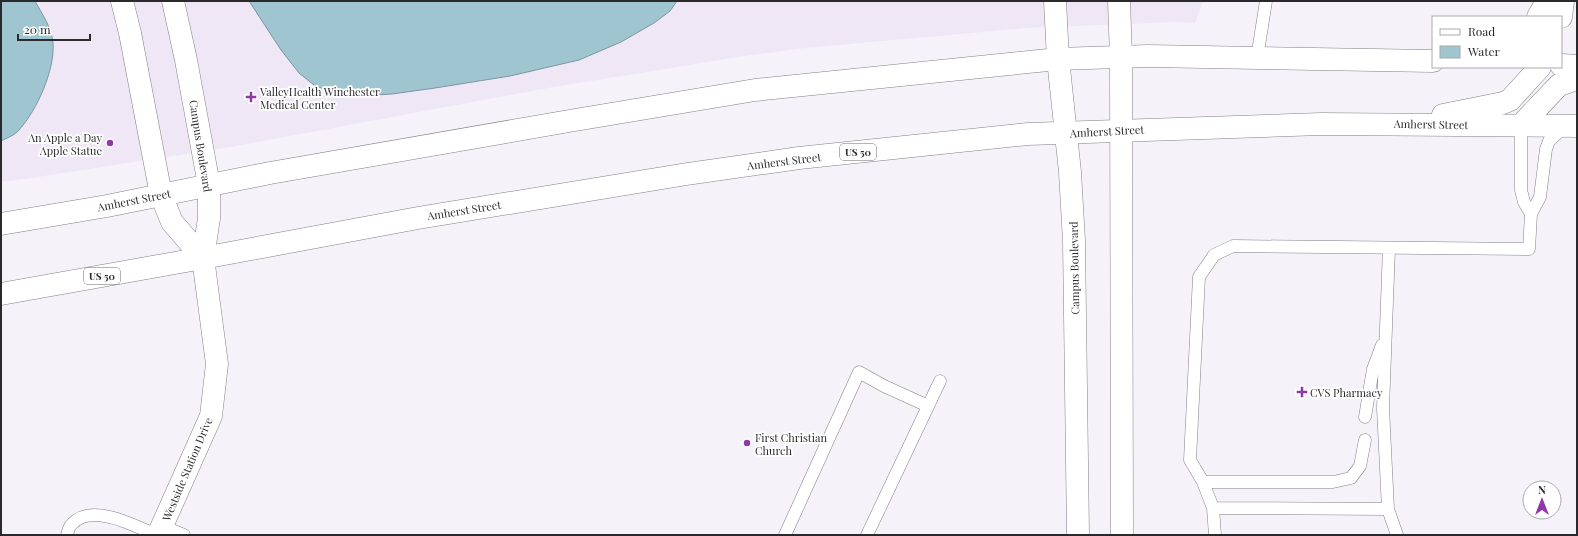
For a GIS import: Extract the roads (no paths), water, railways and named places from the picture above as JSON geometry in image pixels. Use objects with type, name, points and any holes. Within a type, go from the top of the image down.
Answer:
[{"type":"main road","points":[[122,1],[130,32],[161,195],[172,222],[203,258]]},
{"type":"main road","name":"Campus Boulevard","points":[[172,1],[186,60],[209,185],[209,218],[203,258]]},
{"type":"main road","name":"Campus Boulevard","points":[[1055,1],[1058,59],[1070,172],[1074,241],[1078,535]]},
{"type":"main road","points":[[1119,1],[1122,130],[1122,535]]},
{"type":"main road","points":[[1539,16],[1547,1]]},
{"type":"main road","points":[[1560,16],[1564,1]]},
{"type":"main road","name":"Amherst Street","points":[[1,224],[107,206],[270,173],[755,90],[1058,59],[1121,57],[1432,61]]},
{"type":"main road","points":[[1562,65],[1577,66]]},
{"type":"main road","points":[[1398,124],[1503,103],[1516,95],[1539,68]]},
{"type":"main road","points":[[1521,125],[1559,85],[1577,79]]},
{"type":"main road","name":"Amherst Street","points":[[1,294],[418,218],[687,174],[799,158],[854,152],[1028,134],[1066,134],[1122,130],[1320,124],[1571,126]]},
{"type":"main road","name":"Westside Station Drive","points":[[159,532],[211,416],[217,364],[203,258]]},
{"type":"lane","points":[[1257,58],[1266,1]]},
{"type":"lane","points":[[1521,125],[1521,190],[1524,202],[1531,214]]},
{"type":"lane","points":[[1215,535],[1212,508],[1203,482],[1190,460],[1199,277],[1214,255],[1233,246],[1529,249],[1531,214],[1540,197],[1546,150],[1549,141],[1571,126]]},
{"type":"lane","points":[[1389,248],[1383,408],[1388,508],[1397,535]]},
{"type":"lane","points":[[1365,418],[1373,369],[1386,331]]},
{"type":"lane","points":[[785,535],[859,372],[884,386],[928,406]]},
{"type":"lane","points":[[867,535],[940,381]]},
{"type":"lane","points":[[1203,482],[1333,482],[1351,478],[1360,466],[1365,440]]},
{"type":"lane","points":[[1212,508],[1388,508]]},
{"type":"lane","points":[[67,535],[72,524],[85,516],[119,518],[159,532],[184,535]]},
{"type":"water","points":[[1,1],[35,1],[49,27],[53,43],[53,54],[44,89],[32,112],[17,132],[1,141]]},
{"type":"water","points":[[249,1],[677,1],[670,11],[654,23],[621,42],[579,60],[510,76],[392,94],[360,96],[333,93],[314,85],[299,73],[281,50]]},
{"type":"place","name":"ValleyHealth Winchester Medical Center","points":[[251,97]]},
{"type":"place","name":"An Apple a Day Apple Statue","points":[[110,143]]},
{"type":"place","name":"CVS Pharmacy","points":[[1302,392]]},
{"type":"place","name":"First Christian Church","points":[[747,443]]}]
